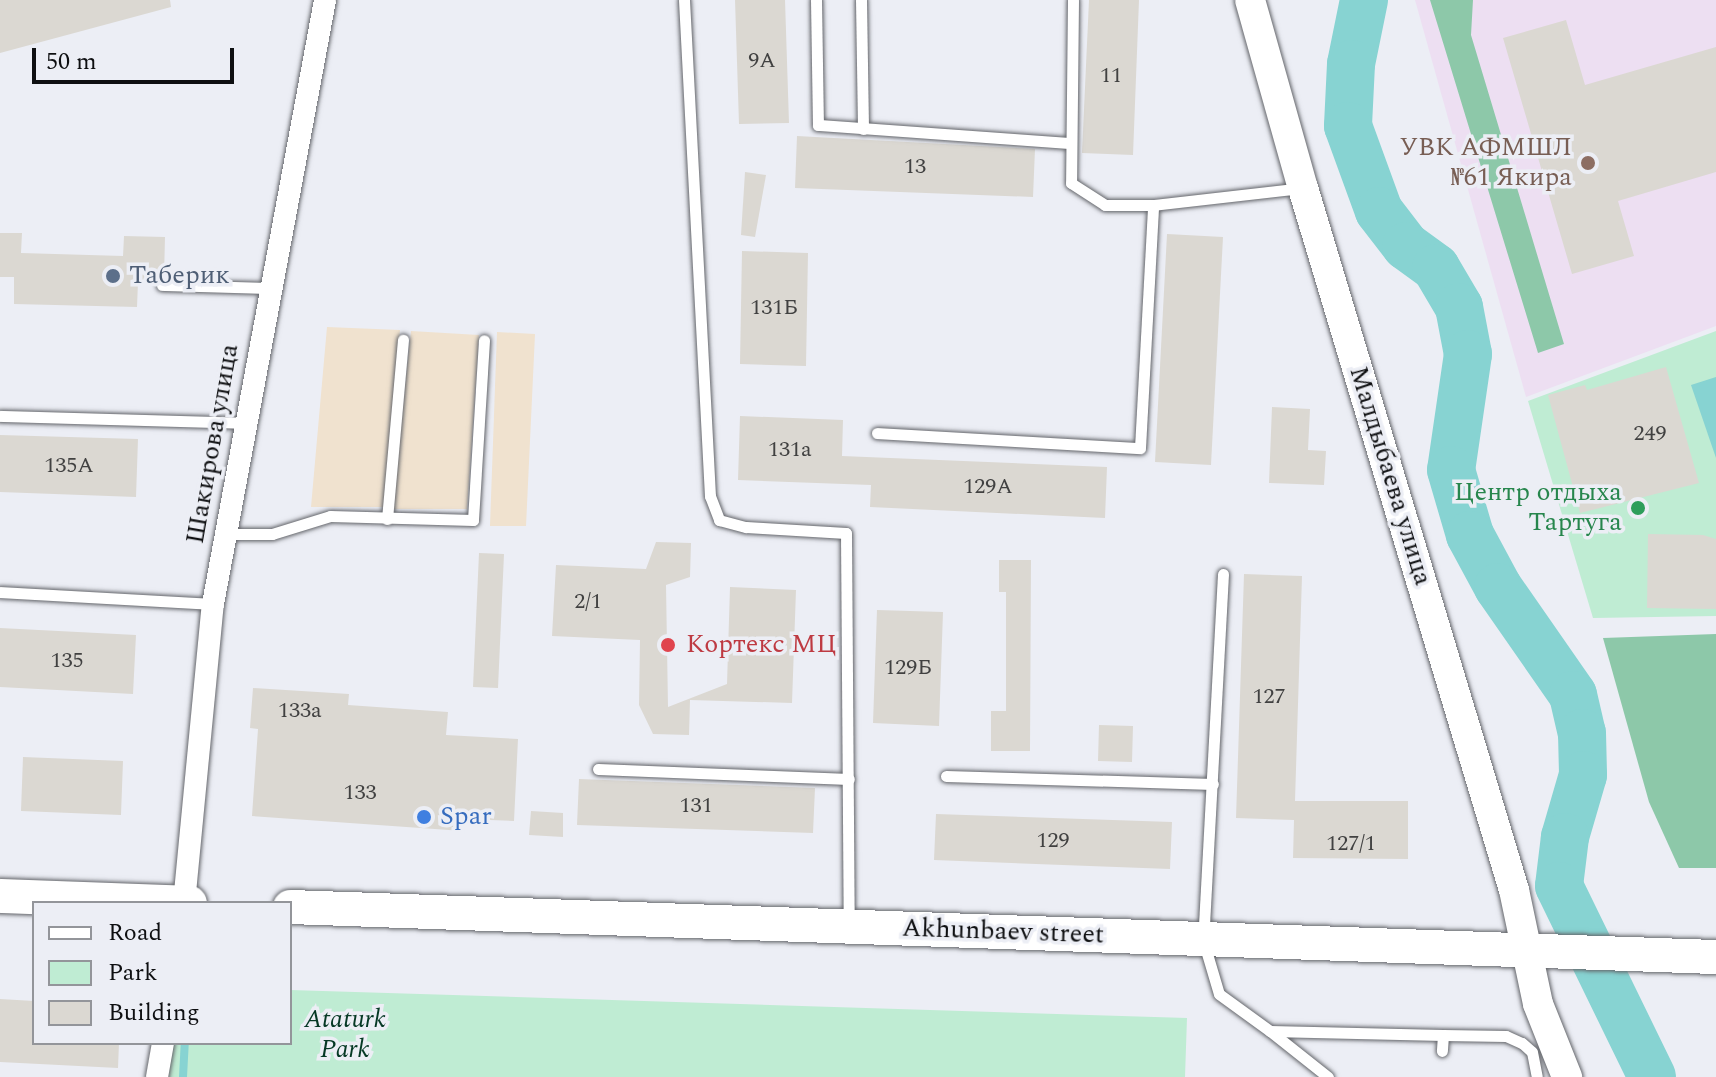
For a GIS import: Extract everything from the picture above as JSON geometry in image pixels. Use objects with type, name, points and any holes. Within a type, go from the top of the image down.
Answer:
[{"type":"main road","points":[[0,896],[131,901]]},
{"type":"main road","name":"Akhunbaev street","points":[[292,907],[1703,956]]},
{"type":"street","name":"Шакирова улица","points":[[184,901],[213,604],[325,0]]},
{"type":"street","name":"Малдыбаева улица","points":[[1250,0],[1303,188],[1514,890],[1544,952],[1538,1004],[1567,1077]]},
{"type":"street","points":[[157,1077],[163,1045]]},
{"type":"lane","points":[[684,0],[710,496],[719,520],[746,527],[846,533],[849,927]]},
{"type":"lane","points":[[816,0],[818,125],[1070,143]]},
{"type":"lane","points":[[861,0],[863,129]]},
{"type":"lane","points":[[1073,0],[1071,183],[1105,205],[1153,205],[1303,188]]},
{"type":"lane","points":[[877,433],[1140,448],[1153,205]]},
{"type":"lane","points":[[162,285],[271,288]]},
{"type":"lane","points":[[387,519],[403,340]]},
{"type":"lane","points":[[224,534],[272,534],[330,516],[473,520],[484,340]]},
{"type":"lane","points":[[0,416],[245,423]]},
{"type":"lane","points":[[1223,574],[1203,940],[1219,994],[1328,1077]]},
{"type":"lane","points":[[0,592],[213,604]]},
{"type":"lane","points":[[598,769],[849,779]]},
{"type":"lane","points":[[946,776],[1213,784]]},
{"type":"lane","points":[[1270,1031],[1506,1036],[1522,1043],[1532,1052],[1537,1077]]},
{"type":"lane","points":[[1442,1051],[1443,1035]]},
{"type":"shaded area","name":"УВК АФМШЛ №61 Якира","points":[[1415,0],[1716,0],[1716,326],[1526,397]]},
{"type":"shaded area","points":[[327,327],[400,330],[386,507],[311,507]]},
{"type":"shaded area","points":[[411,331],[479,335],[467,509],[392,509]]},
{"type":"shaded area","points":[[497,332],[535,334],[526,526],[490,526]]},
{"type":"green space","points":[[1430,0],[1473,0],[1471,35],[1564,344],[1538,353]]},
{"type":"green space","name":"Центр отдыха Тартуга","points":[[1716,331],[1716,616],[1593,618],[1528,401]]},
{"type":"green space","points":[[1716,634],[1716,868],[1679,868],[1649,802],[1603,638]]},
{"type":"green space","name":"Ataturk Park","points":[[292,990],[1187,1018],[1185,1077],[169,1077],[171,1045],[292,1045]]},
{"type":"water","points":[[1716,377],[1716,458],[1691,385]]},
{"type":"building","points":[[0,0],[170,0],[171,7],[0,53]]},
{"type":"building","points":[[735,0],[785,0],[789,123],[739,124]]},
{"type":"building","points":[[1089,0],[1139,0],[1133,155],[1082,153]]},
{"type":"building","points":[[1566,20],[1585,85],[1716,47],[1716,172],[1618,201],[1634,256],[1572,274],[1503,38]]},
{"type":"building","points":[[797,136],[1035,149],[1033,197],[795,188]]},
{"type":"building","points":[[745,172],[766,175],[755,237],[741,235]]},
{"type":"building","points":[[0,233],[22,233],[21,253],[123,256],[124,236],[165,237],[164,277],[154,282],[138,282],[137,307],[14,304],[14,277],[0,277]]},
{"type":"building","points":[[1167,234],[1223,237],[1211,465],[1155,462]]},
{"type":"building","points":[[742,251],[808,253],[806,366],[740,364]]},
{"type":"building","points":[[1666,367],[1699,483],[1580,513],[1548,395],[1585,385],[1587,390]]},
{"type":"building","points":[[1272,407],[1310,409],[1308,450],[1326,451],[1324,485],[1269,483]]},
{"type":"building","points":[[740,416],[843,420],[842,456],[1107,467],[1105,518],[870,507],[871,485],[738,480]]},
{"type":"building","points":[[0,435],[138,439],[136,497],[0,492]]},
{"type":"building","points":[[1648,534],[1703,535],[1716,539],[1716,609],[1647,608]]},
{"type":"building","points":[[656,542],[691,543],[690,577],[666,585],[668,707],[727,684],[730,587],[796,590],[792,703],[690,700],[689,735],[653,734],[639,705],[640,640],[552,636],[556,565],[646,569]]},
{"type":"building","points":[[479,553],[504,554],[498,688],[473,687]]},
{"type":"building","points":[[999,560],[1031,560],[1030,751],[991,751],[991,711],[1006,711],[1006,592],[999,592]]},
{"type":"building","points":[[1244,574],[1302,576],[1295,801],[1408,801],[1408,859],[1293,858],[1294,820],[1236,818]]},
{"type":"building","points":[[877,610],[943,612],[939,726],[873,723]]},
{"type":"building","points":[[0,628],[136,635],[133,694],[0,687]]},
{"type":"building","points":[[253,688],[349,694],[348,705],[448,712],[446,735],[518,739],[514,821],[464,819],[463,831],[252,816],[258,729],[250,728]]},
{"type":"building","points":[[1099,725],[1133,726],[1132,762],[1098,761]]},
{"type":"building","points":[[23,757],[123,761],[121,815],[21,811]]},
{"type":"building","points":[[579,779],[815,788],[813,833],[577,825]]},
{"type":"building","points":[[531,811],[563,813],[563,837],[529,835]]},
{"type":"building","points":[[936,814],[1172,822],[1170,869],[934,860]]},
{"type":"building","points":[[0,999],[32,1001],[32,1045],[119,1045],[118,1068],[0,1062]]},
{"type":"waterway","points":[[1364,0],[1351,64],[1348,126],[1379,211],[1406,246],[1436,268],[1459,307],[1468,354],[1451,470],[1470,535],[1498,587],[1573,695],[1582,733],[1583,775],[1565,837],[1559,886],[1652,1077]]},
{"type":"waterway","points":[[183,1077],[185,1045]]},
{"type":"place","name":"УВК АФМШЛ №61 Якира","points":[[1588,163]]},
{"type":"place","name":"Таберик","points":[[113,276]]},
{"type":"place","name":"Центр отдыха Тартуга","points":[[1638,508]]},
{"type":"place","name":"Кортекс МЦ","points":[[668,645]]},
{"type":"place","name":"Spar","points":[[424,817]]}]
